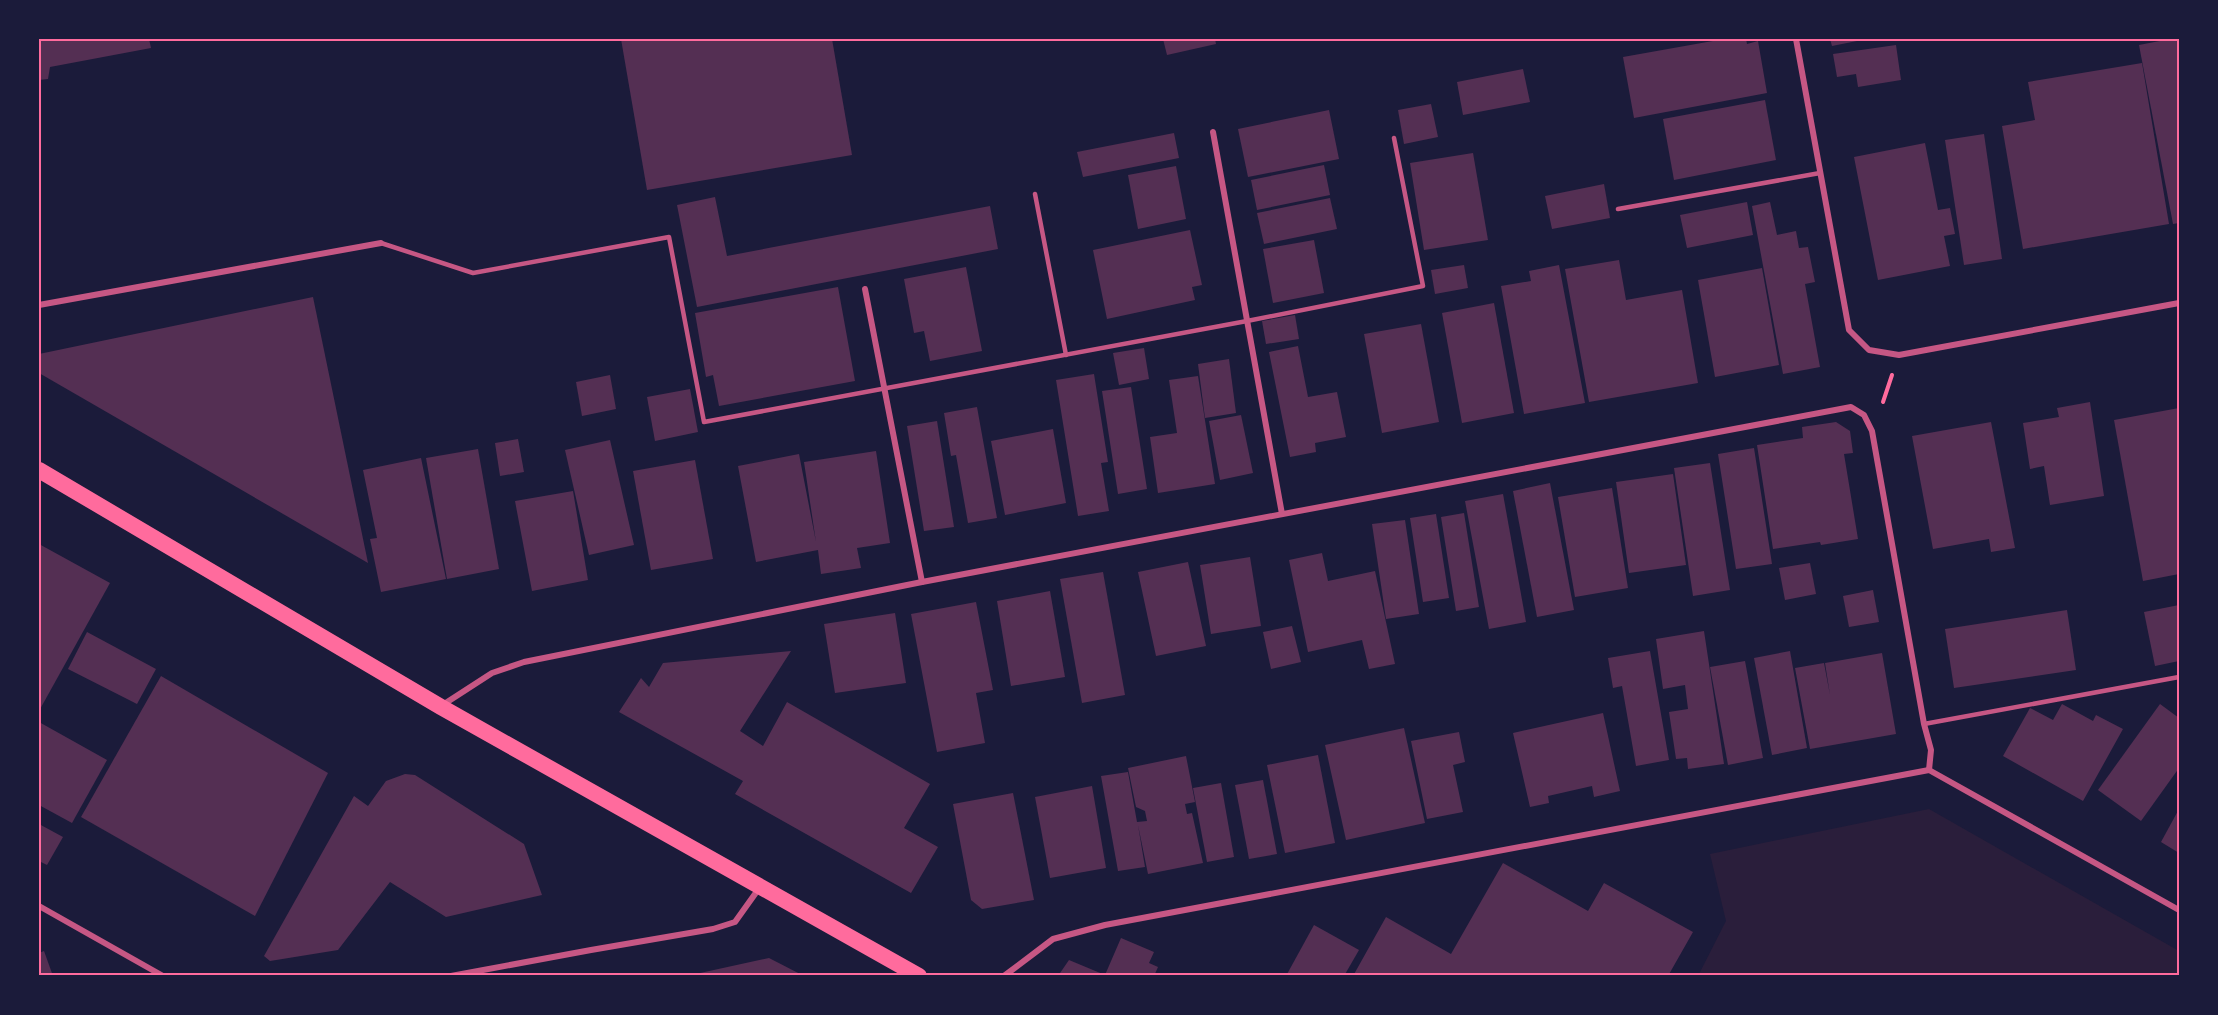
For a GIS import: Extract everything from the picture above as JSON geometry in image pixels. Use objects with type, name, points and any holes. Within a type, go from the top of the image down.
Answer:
[{"type":"highway","points":[[39,470],[441,706],[919,976]]},
{"type":"street","points":[[1796,39],[1849,330],[1869,350],[1899,355],[2179,303]]},
{"type":"street","points":[[1213,132],[1282,514]]},
{"type":"street","points":[[39,305],[381,243]]},
{"type":"street","points":[[865,289],[922,582]]},
{"type":"street","points":[[441,706],[492,673],[524,662],[922,582],[1851,407],[1864,416],[1872,431],[1924,724],[1931,750],[1929,770]]},
{"type":"street","points":[[1004,976],[1053,939],[1106,925],[1929,770],[2179,910]]},
{"type":"street","points":[[451,976],[713,929],[735,922],[760,886]]},
{"type":"street","points":[[39,906],[163,976]]},
{"type":"lane","points":[[381,243],[473,273],[669,237],[704,422],[1423,286],[1394,138]]},
{"type":"lane","points":[[1618,209],[1820,173]]},
{"type":"lane","points":[[1035,194],[1066,355]]},
{"type":"lane","points":[[1924,724],[2179,677]]},
{"type":"path","points":[[1851,407],[1883,404],[1899,355]]},
{"type":"shaded area","points":[[1929,809],[2179,951],[2179,976],[1698,976],[1726,921],[1710,854]]},
{"type":"building","points":[[39,39],[149,39],[151,48],[50,67],[48,79],[39,80]]},
{"type":"building","points":[[621,39],[832,39],[852,155],[647,190]]},
{"type":"building","points":[[1163,39],[1215,39],[1216,44],[1167,55]]},
{"type":"building","points":[[1724,39],[1746,39],[1747,44],[1758,41],[1767,93],[1634,118],[1623,57]]},
{"type":"building","points":[[1830,39],[1861,39],[1862,40],[1832,46]]},
{"type":"building","points":[[2179,39],[2179,223],[2173,224],[2139,45]]},
{"type":"building","points":[[1896,45],[1901,80],[1858,87],[1856,74],[1837,77],[1833,54]]},
{"type":"building","points":[[2142,63],[2169,224],[2023,249],[2002,126],[2035,120],[2028,82]]},
{"type":"building","points":[[1523,69],[1530,102],[1463,115],[1457,82]]},
{"type":"building","points":[[1765,100],[1776,160],[1674,180],[1663,119]]},
{"type":"building","points":[[1431,104],[1438,137],[1404,144],[1398,110]]},
{"type":"building","points":[[1329,110],[1339,159],[1248,177],[1238,129]]},
{"type":"building","points":[[1174,133],[1179,158],[1083,177],[1077,152]]},
{"type":"building","points":[[1984,134],[2002,259],[1964,265],[1945,140]]},
{"type":"building","points":[[1925,143],[1938,210],[1950,208],[1955,234],[1944,236],[1950,266],[1878,280],[1854,157]]},
{"type":"building","points":[[1473,153],[1488,240],[1424,250],[1410,163]]},
{"type":"building","points":[[1324,165],[1330,195],[1257,210],[1251,180]]},
{"type":"building","points":[[1176,166],[1186,219],[1138,229],[1128,175]]},
{"type":"building","points":[[1604,184],[1610,218],[1552,229],[1545,196]]},
{"type":"building","points":[[715,197],[727,256],[990,206],[998,249],[697,307],[677,205]]},
{"type":"building","points":[[1330,198],[1337,229],[1264,244],[1257,213]]},
{"type":"building","points":[[1747,202],[1753,235],[1687,248],[1680,215]]},
{"type":"building","points":[[1770,202],[1777,235],[1796,231],[1799,248],[1808,247],[1815,282],[1805,284],[1820,367],[1783,374],[1752,206]]},
{"type":"building","points":[[1190,230],[1202,285],[1192,287],[1195,300],[1107,319],[1093,250]]},
{"type":"building","points":[[1314,240],[1324,293],[1273,303],[1263,249]]},
{"type":"building","points":[[1619,260],[1626,300],[1682,290],[1698,383],[1589,402],[1565,269]]},
{"type":"building","points":[[1464,265],[1468,288],[1435,294],[1431,270]]},
{"type":"building","points":[[1559,265],[1585,403],[1524,414],[1501,286],[1531,281],[1529,271]]},
{"type":"building","points":[[966,267],[982,351],[930,361],[924,331],[914,333],[904,279]]},
{"type":"building","points":[[1762,268],[1779,365],[1715,377],[1698,280]]},
{"type":"building","points":[[838,287],[855,381],[719,406],[713,375],[706,377],[695,313]]},
{"type":"building","points":[[313,297],[368,563],[39,373],[39,354]]},
{"type":"building","points":[[1494,303],[1514,413],[1462,423],[1442,313]]},
{"type":"building","points":[[1295,315],[1299,339],[1266,344],[1262,321]]},
{"type":"building","points":[[1421,324],[1439,422],[1382,433],[1364,334]]},
{"type":"building","points":[[1298,346],[1308,397],[1337,392],[1346,437],[1315,443],[1316,452],[1290,457],[1269,352]]},
{"type":"building","points":[[1144,348],[1149,379],[1119,385],[1113,353]]},
{"type":"building","points":[[1229,359],[1236,413],[1205,418],[1198,364]]},
{"type":"building","points":[[1094,374],[1108,462],[1101,463],[1109,511],[1078,516],[1056,380]]},
{"type":"building","points":[[610,375],[616,409],[582,416],[576,382]]},
{"type":"building","points":[[1198,376],[1215,484],[1158,493],[1150,437],[1177,433],[1169,380]]},
{"type":"building","points":[[1131,387],[1147,489],[1118,494],[1102,391]]},
{"type":"building","points":[[690,389],[698,432],[655,441],[647,397]]},
{"type":"building","points":[[2090,402],[2104,496],[2050,505],[2044,466],[2030,469],[2023,423],[2059,417],[2057,408]]},
{"type":"building","points":[[977,407],[997,518],[968,523],[956,455],[951,456],[944,413]]},
{"type":"building","points":[[2179,408],[2179,574],[2143,581],[2114,420]]},
{"type":"building","points":[[1241,415],[1253,473],[1220,480],[1209,421]]},
{"type":"building","points":[[937,421],[954,527],[924,531],[907,426]]},
{"type":"building","points":[[1836,422],[1850,431],[1853,453],[1844,454],[1858,539],[1773,549],[1757,445],[1803,438],[1802,427]]},
{"type":"building","points":[[1991,422],[2015,548],[1991,552],[1989,539],[1933,549],[1912,436]]},
{"type":"building","points":[[1053,429],[1066,503],[1005,515],[991,441]]},
{"type":"building","points":[[518,439],[524,472],[500,476],[495,443]]},
{"type":"building","points":[[610,440],[634,545],[589,555],[565,450]]},
{"type":"building","points":[[1754,448],[1772,564],[1736,569],[1718,454]]},
{"type":"building","points":[[478,449],[499,569],[447,579],[426,458]]},
{"type":"building","points":[[876,451],[890,543],[857,548],[861,568],[821,574],[818,550],[756,562],[738,466],[799,454],[816,542],[804,462]]},
{"type":"building","points":[[421,458],[446,579],[381,592],[370,539],[377,538],[363,470]]},
{"type":"building","points":[[695,460],[713,559],[651,570],[633,471]]},
{"type":"building","points":[[1710,463],[1730,590],[1693,596],[1674,468]]},
{"type":"building","points":[[1673,474],[1686,565],[1629,573],[1616,482]]},
{"type":"building","points":[[1550,483],[1574,610],[1537,617],[1513,491]]},
{"type":"building","points":[[1612,488],[1628,588],[1575,597],[1558,497]]},
{"type":"building","points":[[573,491],[588,580],[532,591],[515,501]]},
{"type":"building","points":[[1503,494],[1526,622],[1489,629],[1465,501]]},
{"type":"building","points":[[1464,513],[1479,607],[1456,611],[1441,517]]},
{"type":"building","points":[[1436,514],[1449,598],[1423,602],[1410,518]]},
{"type":"building","points":[[1405,520],[1419,614],[1386,619],[1372,524]]},
{"type":"building","points":[[39,544],[110,583],[39,711]]},
{"type":"building","points":[[1322,553],[1328,581],[1375,571],[1395,664],[1369,669],[1362,640],[1308,652],[1289,560]]},
{"type":"building","points":[[1250,557],[1261,626],[1211,634],[1200,565]]},
{"type":"building","points":[[1188,562],[1206,646],[1156,656],[1138,572]]},
{"type":"building","points":[[1810,563],[1816,594],[1785,600],[1779,568]]},
{"type":"building","points":[[1103,572],[1125,695],[1082,703],[1060,579]]},
{"type":"building","points":[[1873,590],[1879,622],[1849,627],[1843,596]]},
{"type":"building","points":[[1050,591],[1065,677],[1011,686],[997,601]]},
{"type":"building","points":[[976,602],[993,690],[976,693],[985,743],[937,752],[911,614]]},
{"type":"building","points":[[2179,605],[2179,661],[2155,666],[2144,612]]},
{"type":"building","points":[[2067,610],[2076,670],[1954,688],[1945,629]]},
{"type":"building","points":[[895,613],[906,683],[835,693],[824,624]]},
{"type":"building","points":[[1292,626],[1301,662],[1271,669],[1263,632]]},
{"type":"building","points":[[1704,631],[1724,764],[1688,769],[1687,758],[1676,759],[1669,712],[1688,709],[1685,685],[1663,689],[1656,639]]},
{"type":"building","points":[[87,632],[156,669],[137,704],[68,669]]},
{"type":"building","points":[[791,651],[740,731],[763,746],[787,702],[930,784],[904,828],[938,847],[911,893],[735,794],[743,781],[619,712],[641,678],[649,687],[663,663]]},
{"type":"building","points":[[1650,651],[1669,760],[1636,766],[1622,686],[1613,688],[1608,658]]},
{"type":"building","points":[[1790,651],[1807,748],[1772,755],[1754,658]]},
{"type":"building","points":[[1882,653],[1896,734],[1810,749],[1795,668],[1824,663],[1830,695],[1825,663]]},
{"type":"building","points":[[1745,661],[1763,758],[1728,765],[1710,667]]},
{"type":"building","points":[[161,676],[328,773],[255,916],[81,817]]},
{"type":"building","points":[[2062,704],[2093,721],[2096,715],[2123,729],[2083,801],[2003,756],[2030,708],[2053,720]]},
{"type":"building","points":[[2160,704],[2179,718],[2179,768],[2141,821],[2098,790]]},
{"type":"building","points":[[1603,713],[1620,791],[1594,797],[1592,786],[1548,796],[1549,803],[1530,807],[1513,733]]},
{"type":"building","points":[[39,722],[107,760],[72,823],[39,805]]},
{"type":"building","points":[[1404,728],[1425,823],[1346,840],[1325,745]]},
{"type":"building","points":[[1459,732],[1465,762],[1453,765],[1463,812],[1427,819],[1411,741]]},
{"type":"building","points":[[1318,755],[1335,843],[1285,853],[1267,765]]},
{"type":"building","points":[[1186,756],[1195,802],[1185,804],[1187,814],[1192,813],[1203,863],[1148,874],[1138,825],[1145,867],[1118,871],[1101,776],[1128,772],[1137,822],[1147,821],[1145,811],[1136,807],[1128,768]]},
{"type":"building","points":[[405,774],[415,775],[524,844],[542,895],[446,917],[390,882],[338,950],[270,961],[264,956],[354,796],[368,806],[386,781]]},
{"type":"building","points":[[1263,780],[1277,854],[1249,859],[1235,785]]},
{"type":"building","points":[[1221,783],[1234,857],[1207,862],[1193,788]]},
{"type":"building","points":[[1092,786],[1106,868],[1050,878],[1035,797]]},
{"type":"building","points":[[1013,793],[1034,900],[982,909],[971,900],[953,804]]},
{"type":"building","points":[[2179,809],[2179,853],[2161,842]]},
{"type":"building","points":[[39,824],[63,837],[47,865],[39,861]]},
{"type":"building","points":[[1503,863],[1588,911],[1604,883],[1693,932],[1668,976],[1353,976],[1386,917],[1451,954]]},
{"type":"building","points":[[1314,925],[1359,950],[1344,976],[1286,976]]},
{"type":"building","points":[[1121,938],[1154,952],[1149,963],[1158,967],[1154,976],[1058,976],[1069,960],[1105,975]]},
{"type":"building","points":[[44,951],[53,976],[39,976],[39,953]]},
{"type":"building","points":[[769,958],[804,976],[691,976],[691,975]]}]
